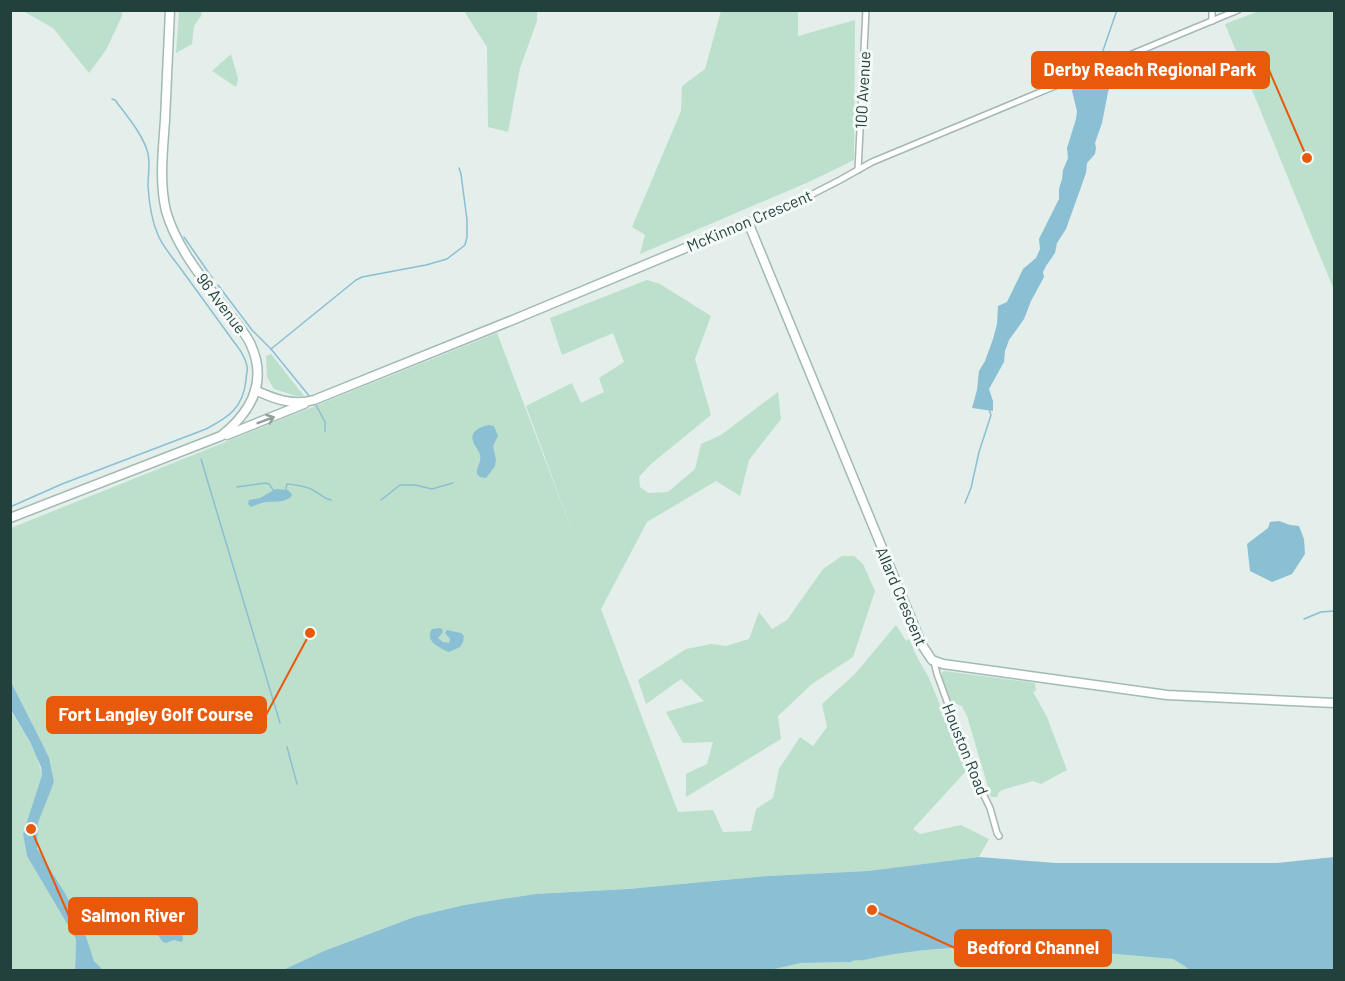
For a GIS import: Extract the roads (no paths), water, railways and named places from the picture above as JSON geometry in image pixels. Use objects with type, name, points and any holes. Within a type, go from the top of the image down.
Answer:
[{"type":"street","name":"96 Avenue","points":[[10,518],[221,436],[243,416],[255,390],[257,368],[251,344],[182,249],[166,211],[162,177],[170,10]]},
{"type":"street","name":"100 Avenue","points":[[858,170],[866,10]]},
{"type":"street","points":[[1212,10],[1212,21]]},
{"type":"street","name":"McKinnon Crescent","points":[[255,390],[282,401],[310,402],[748,222],[803,198],[872,162],[1238,10]]},
{"type":"street","name":"Allard Crescent","points":[[748,222],[914,627],[925,651],[934,662],[1167,695],[1335,703]]},
{"type":"street","points":[[221,436],[310,402]]},
{"type":"street","name":"Houston Road","points":[[934,662],[973,773],[990,808],[999,836]]},
{"type":"water","points":[[1110,70],[1114,74],[1095,143],[1095,154],[1087,163],[1086,173],[1066,229],[1043,272],[1044,277],[1024,319],[1009,340],[1004,362],[989,389],[993,411],[972,408],[979,371],[985,361],[997,324],[998,306],[1007,302],[1023,269],[1036,258],[1040,249],[1039,239],[1059,199],[1063,170],[1068,158],[1067,148],[1076,119],[1077,111],[1072,91],[1075,83],[1093,76],[1101,80],[1105,71]]},
{"type":"water","points":[[489,425],[494,426],[498,436],[493,446],[495,466],[486,478],[477,474],[480,458],[472,438],[476,430]]},
{"type":"water","points":[[276,489],[288,490],[292,494],[291,497],[251,507],[248,504],[249,500],[260,498]]},
{"type":"water","points":[[1279,521],[1299,526],[1304,539],[1305,554],[1292,574],[1272,582],[1250,571],[1247,544],[1268,528],[1270,522]]},
{"type":"water","points":[[440,628],[443,632],[438,638],[443,642],[449,643],[450,639],[445,633],[447,630],[461,633],[464,636],[460,647],[449,652],[434,643],[430,633],[432,629]]},
{"type":"water","points":[[11,682],[49,758],[54,782],[38,823],[37,848],[65,893],[84,930],[94,961],[103,970],[75,970],[76,939],[27,856],[23,834],[42,775],[30,742],[11,710]]},
{"type":"water","points":[[979,857],[1056,863],[1277,863],[1334,857],[1334,970],[1189,970],[1173,959],[1062,950],[987,947],[914,951],[851,962],[801,963],[758,970],[283,970],[324,951],[414,917],[464,905],[535,894],[628,889],[768,876],[868,871]]},
{"type":"water","points":[[187,918],[190,922],[182,930],[183,940],[181,942],[174,940],[163,942],[154,930],[157,927],[174,928]]},
{"type":"waterway","points":[[1099,62],[1117,10]]},
{"type":"waterway","points":[[1098,80],[1099,73]]},
{"type":"waterway","points":[[10,507],[62,484],[206,429],[228,416],[242,398],[246,361],[158,235],[150,205],[147,150],[133,124],[112,99]]},
{"type":"waterway","points":[[271,349],[356,280],[447,259],[465,245],[467,220],[459,168]]},
{"type":"waterway","points":[[184,237],[213,279]]},
{"type":"waterway","points":[[218,285],[252,330],[271,349],[310,397]]},
{"type":"waterway","points":[[316,405],[325,422],[325,431]]},
{"type":"waterway","points":[[965,503],[991,415],[989,409]]},
{"type":"waterway","points":[[201,459],[280,723]]},
{"type":"waterway","points":[[237,487],[265,483],[269,484],[274,491]]},
{"type":"waterway","points":[[381,500],[400,485],[415,485],[432,489],[453,483]]},
{"type":"waterway","points":[[286,489],[287,484],[304,487],[331,500]]},
{"type":"waterway","points":[[1304,619],[1321,612],[1334,611]]},
{"type":"waterway","points":[[287,747],[297,784]]},
{"type":"place","name":"Derby Reach Regional Park","points":[[1307,158]]},
{"type":"place","name":"Fort Langley Golf Course","points":[[310,633]]},
{"type":"place","name":"Salmon River","points":[[31,829]]},
{"type":"place","name":"Bedford Channel","points":[[872,910]]}]
